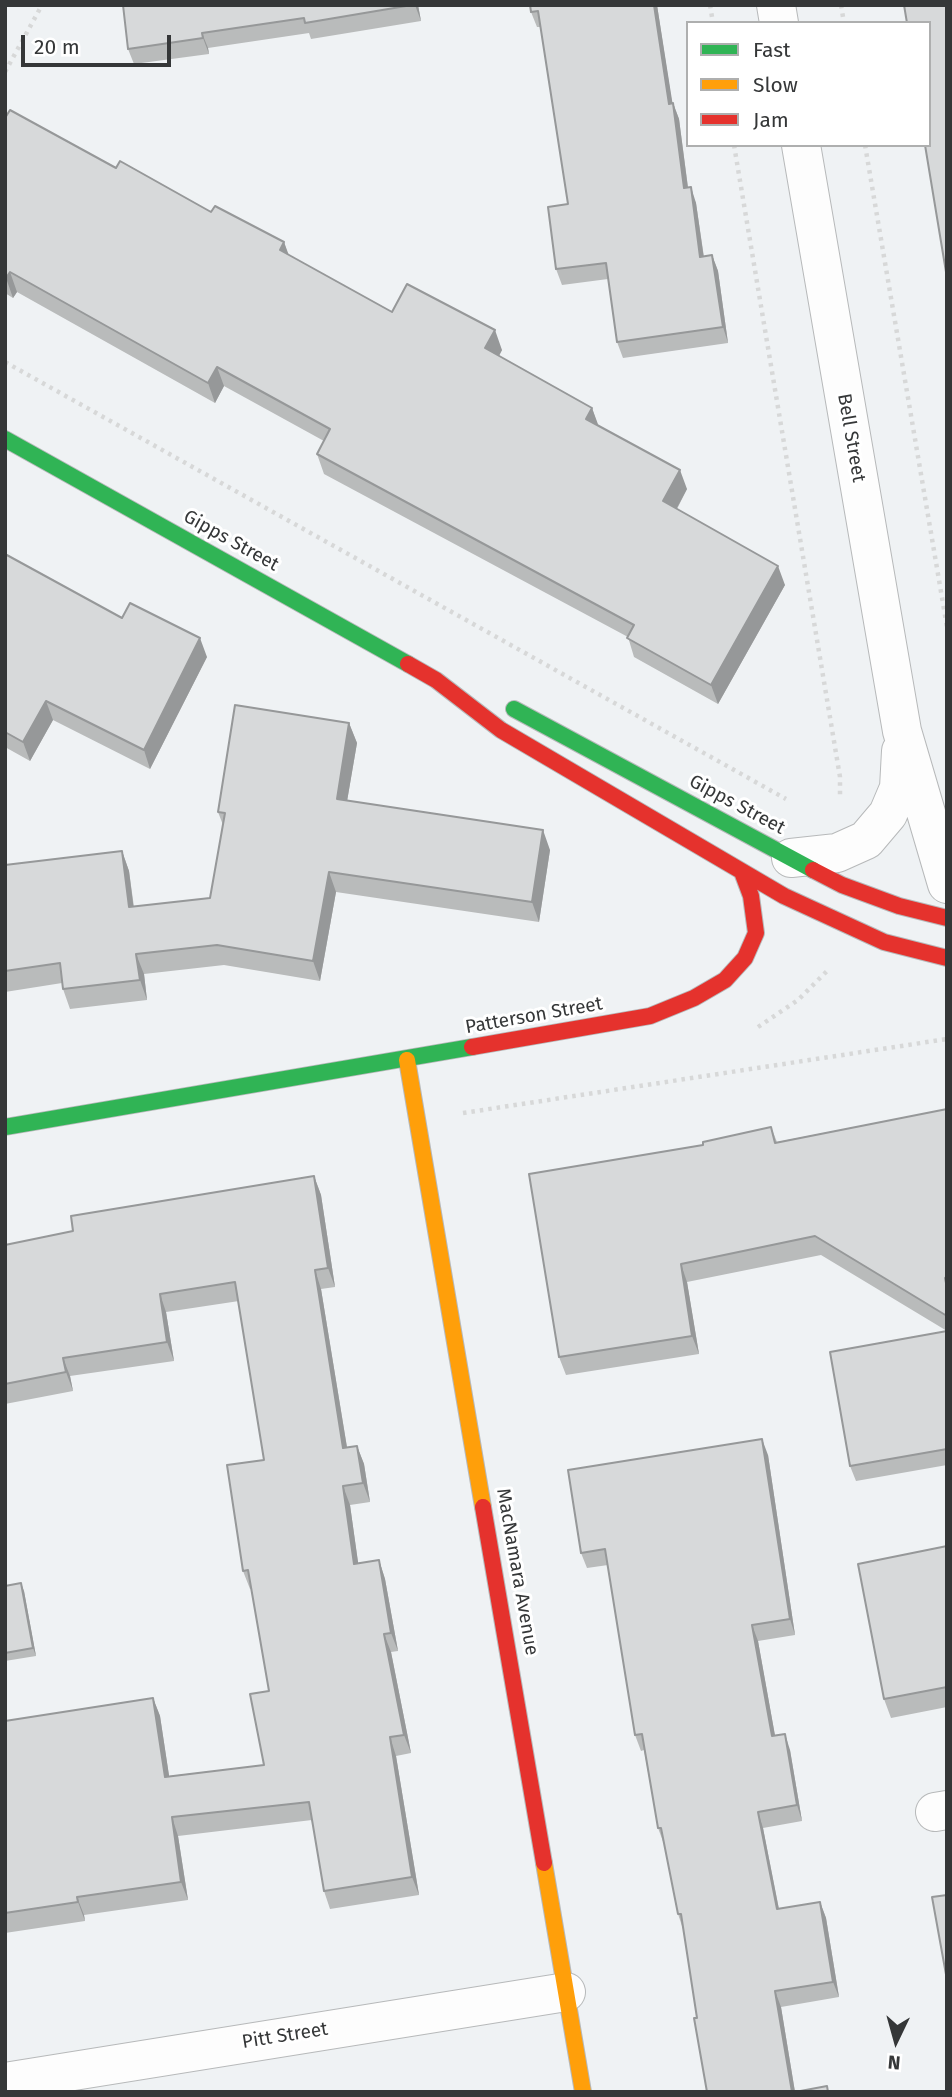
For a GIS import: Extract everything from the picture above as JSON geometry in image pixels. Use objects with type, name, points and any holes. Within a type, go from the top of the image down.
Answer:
[{"type":"street","name":"Bell Street","points":[[801,147],[902,731],[947,884]]},
{"type":"street","name":"Gipps Street","points":[[5,439],[436,680],[501,730],[742,872]]},
{"type":"street","name":"Gipps Street","points":[[436,680],[491,699],[791,858]]},
{"type":"street","name":"Bell Street","points":[[791,858],[837,853],[866,840],[888,814],[899,788],[902,731]]},
{"type":"street","points":[[791,858],[842,885],[899,906],[947,918]]},
{"type":"street","points":[[742,872],[829,919],[884,942],[947,958]]},
{"type":"street","name":"Patterson Street","points":[[5,1127],[407,1060],[650,1016],[694,998],[725,980],[745,958],[756,933],[751,896],[742,872]]},
{"type":"street","name":"MacNamara Avenue","points":[[407,1060],[583,2092]]},
{"type":"street","name":"Pitt Street","points":[[5,2082],[566,1992]]},
{"type":"path","points":[[5,72],[42,5]]},
{"type":"path","points":[[734,147],[840,777],[840,800],[832,806]]},
{"type":"path","points":[[865,147],[947,627]]},
{"type":"path","points":[[5,362],[792,803]]},
{"type":"path","points":[[758,1027],[798,1000],[826,970],[884,942]]},
{"type":"path","points":[[455,1115],[947,1039]]},
{"type":"building","points":[[123,5],[412,5],[305,23],[304,18],[202,33],[203,38],[128,49]]},
{"type":"building","points":[[530,5],[654,5],[669,104],[673,103],[684,188],[691,187],[700,257],[712,255],[723,327],[617,342],[606,263],[556,269],[548,207],[568,204],[538,11],[531,12]]},
{"type":"building","points":[[904,5],[947,5],[947,278],[925,147],[931,147],[931,21],[907,21]]},
{"type":"building","points":[[10,110],[116,168],[120,161],[211,212],[215,206],[284,242],[280,250],[392,312],[407,284],[495,330],[485,348],[592,408],[586,419],[680,470],[663,501],[778,566],[711,685],[627,638],[634,625],[317,454],[330,429],[217,367],[208,383],[10,272],[5,278],[5,118]]},
{"type":"building","points":[[5,554],[122,618],[130,603],[200,638],[144,750],[46,701],[23,742],[5,732]]},
{"type":"building","points":[[235,705],[349,723],[337,799],[543,830],[532,902],[329,872],[313,961],[217,945],[136,954],[140,980],[63,989],[60,963],[5,971],[5,865],[122,851],[129,907],[210,898],[225,813],[218,812]]},
{"type":"building","points":[[947,1109],[947,1316],[815,1236],[681,1264],[692,1336],[559,1357],[529,1174],[703,1145],[703,1142],[771,1127],[775,1143]]},
{"type":"building","points":[[314,1176],[328,1268],[315,1270],[343,1448],[357,1446],[363,1483],[343,1486],[354,1564],[379,1560],[391,1633],[384,1634],[404,1735],[390,1737],[412,1877],[324,1891],[309,1802],[172,1817],[181,1882],[77,1897],[78,1902],[5,1913],[5,1721],[153,1698],[165,1777],[264,1765],[250,1694],[269,1691],[248,1570],[243,1571],[227,1465],[264,1460],[235,1282],[160,1294],[167,1342],[63,1358],[66,1372],[5,1384],[5,1245],[73,1231],[71,1216]]},
{"type":"building","points":[[947,1331],[947,1449],[850,1466],[830,1352]]},
{"type":"building","points":[[762,1439],[790,1619],[752,1625],[772,1736],[785,1734],[797,1805],[758,1812],[777,1909],[820,1902],[833,1982],[775,1991],[792,2092],[707,2092],[694,2018],[697,2018],[681,1914],[678,1914],[661,1828],[658,1828],[642,1734],[635,1735],[605,1549],[581,1553],[568,1470]]},
{"type":"building","points":[[947,1546],[947,1687],[884,1699],[858,1564]]},
{"type":"building","points":[[21,1583],[33,1648],[5,1653],[5,1586]]},
{"type":"building","points":[[947,1895],[947,1980],[932,1897]]},
{"type":"building","points":[[827,2086],[828,2092],[795,2092]]},
{"type":"traffic: fast","points":[[5,439],[408,664]]},
{"type":"traffic: fast","points":[[514,709],[813,870]]},
{"type":"traffic: fast","points":[[5,1127],[472,1047]]},
{"type":"traffic: slow","points":[[407,1060],[483,1507]]},
{"type":"traffic: slow","points":[[544,1863],[583,2092]]},
{"type":"traffic: jam","points":[[408,664],[436,680],[501,730],[784,896],[884,942],[947,958]]},
{"type":"traffic: jam","points":[[813,870],[842,885],[899,906],[947,918]]},
{"type":"traffic: jam","points":[[472,1047],[650,1016],[694,998],[725,980],[745,958],[756,933],[751,896],[742,872]]},
{"type":"traffic: jam","points":[[483,1507],[544,1863]]}]
